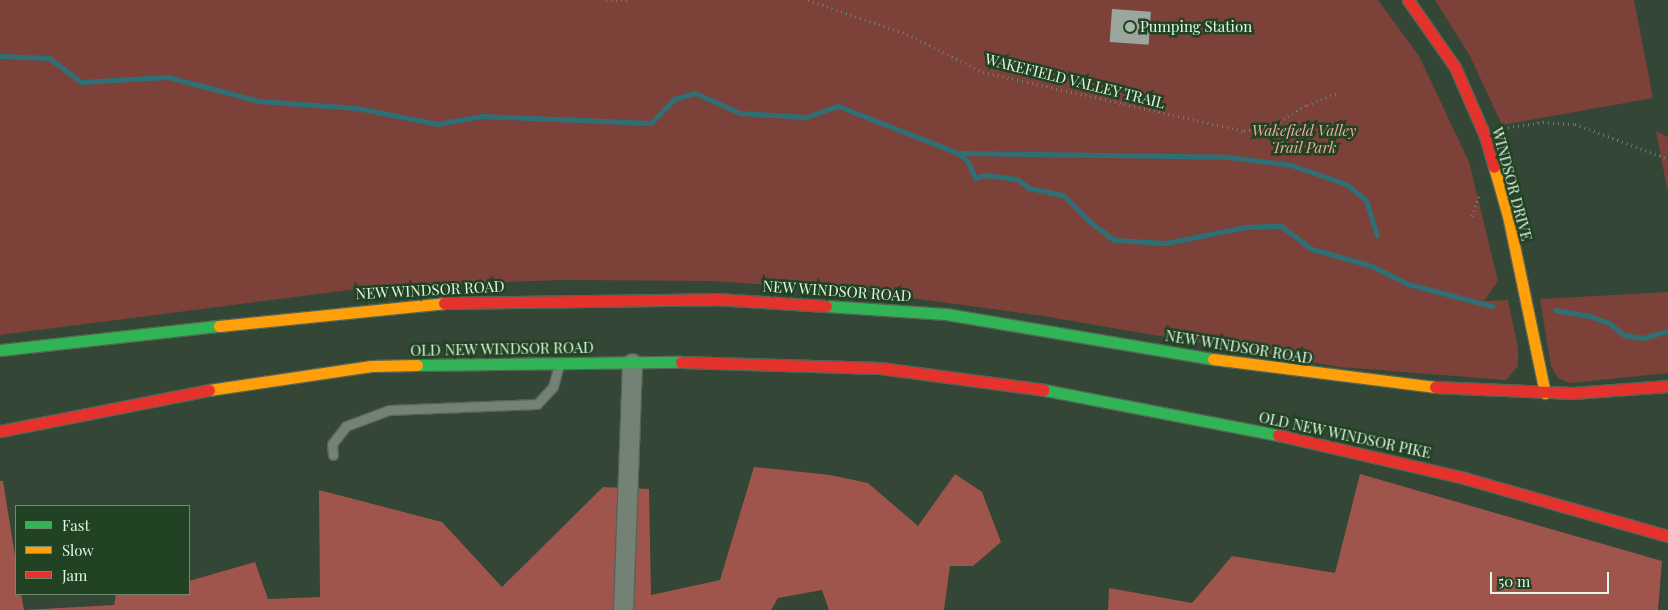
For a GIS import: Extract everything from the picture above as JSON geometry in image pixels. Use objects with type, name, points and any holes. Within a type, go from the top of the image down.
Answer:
[{"type":"street","name":"WINDSOR DRIVE","points":[[1408,0],[1455,67],[1485,136],[1508,216],[1545,393]]},
{"type":"street","name":"NEW WINDSOR ROAD","points":[[0,350],[396,306],[460,302],[716,299],[946,314],[1346,379],[1439,388],[1545,393],[1668,386]]},
{"type":"street","name":"OLD NEW WINDSOR ROAD","points":[[0,431],[279,377],[371,366],[559,363],[767,363],[880,368],[1010,384]]},
{"type":"street","points":[[623,610],[632,363]]},
{"type":"street","name":"OLD NEW WINDSOR PIKE","points":[[1010,384],[1390,459],[1668,536]]},
{"type":"lane","points":[[333,455],[332,444],[346,426],[389,410],[537,404],[553,387],[559,363]]},
{"type":"path","points":[[606,0],[629,0]]},
{"type":"path","name":"WAKEFIELD VALLEY TRAIL","points":[[808,0],[907,34],[983,72],[1244,131],[1275,124],[1307,105],[1340,92]]},
{"type":"path","points":[[1485,136],[1505,127],[1542,122],[1575,124],[1668,159]]},
{"type":"path","points":[[1472,216],[1481,191],[1478,183]]},
{"type":"green space","name":"Wakefield Valley Trail Park","points":[[0,0],[1378,0],[1419,56],[1469,162],[1498,281],[1484,301],[1508,300],[1518,347],[1518,366],[1506,380],[1340,367],[1043,316],[852,290],[710,281],[563,280],[373,287],[0,335]]},
{"type":"green space","points":[[1435,0],[1634,0],[1653,98],[1502,125],[1470,56]]},
{"type":"green space","points":[[1656,131],[1668,137],[1668,193]]},
{"type":"green space","points":[[1668,292],[1668,373],[1570,383],[1558,378],[1551,366],[1540,299]]},
{"type":"shaded area","points":[[754,467],[830,475],[868,483],[918,526],[955,474],[982,492],[1001,542],[973,566],[950,566],[944,610],[829,610],[822,590],[778,598],[771,610],[24,610],[114,605],[116,595],[190,595],[190,581],[255,562],[268,599],[320,597],[319,490],[442,522],[502,587],[603,487],[649,489],[651,595],[720,580]]},
{"type":"shaded area","points":[[1360,474],[1662,561],[1658,610],[1108,610],[1109,588],[1192,603],[1232,556],[1335,573]]},
{"type":"shaded area","points":[[0,481],[3,481],[15,556],[15,595],[21,595],[24,610],[0,610]]},
{"type":"building","name":"Pumping Station","points":[[1112,9],[1151,12],[1149,45],[1110,42]]},
{"type":"waterway","points":[[0,56],[49,58],[81,82],[168,77],[259,101],[357,108],[437,124],[482,116],[651,123],[674,99],[695,93],[740,113],[806,117],[838,106],[958,153],[968,162],[975,178],[984,175],[1017,179],[1029,188],[1063,195],[1090,222],[1114,240],[1166,243],[1245,227],[1281,226],[1312,249],[1372,266],[1408,284],[1492,306]]},
{"type":"waterway","points":[[958,153],[1228,157],[1291,165],[1346,184],[1366,200],[1377,235]]},
{"type":"waterway","points":[[1555,310],[1589,316],[1609,323],[1624,335],[1643,338],[1668,331]]},
{"type":"traffic: fast","points":[[826,306],[946,314],[1213,359]]},
{"type":"traffic: fast","points":[[0,350],[219,326]]},
{"type":"traffic: fast","points":[[417,365],[681,362]]},
{"type":"traffic: fast","points":[[1044,390],[1278,435]]},
{"type":"traffic: slow","points":[[1494,167],[1508,216],[1545,393]]},
{"type":"traffic: slow","points":[[219,326],[444,303]]},
{"type":"traffic: slow","points":[[1213,359],[1435,387]]},
{"type":"traffic: slow","points":[[209,390],[371,366],[417,365]]},
{"type":"traffic: jam","points":[[1408,0],[1455,67],[1485,136],[1494,167]]},
{"type":"traffic: jam","points":[[444,303],[716,299],[826,306]]},
{"type":"traffic: jam","points":[[681,362],[880,368],[1044,390]]},
{"type":"traffic: jam","points":[[1435,387],[1573,393],[1668,386]]},
{"type":"traffic: jam","points":[[0,431],[209,390]]},
{"type":"traffic: jam","points":[[1278,435],[1464,478],[1668,536]]},
{"type":"place","name":"Pumping Station","points":[[1130,27]]}]
